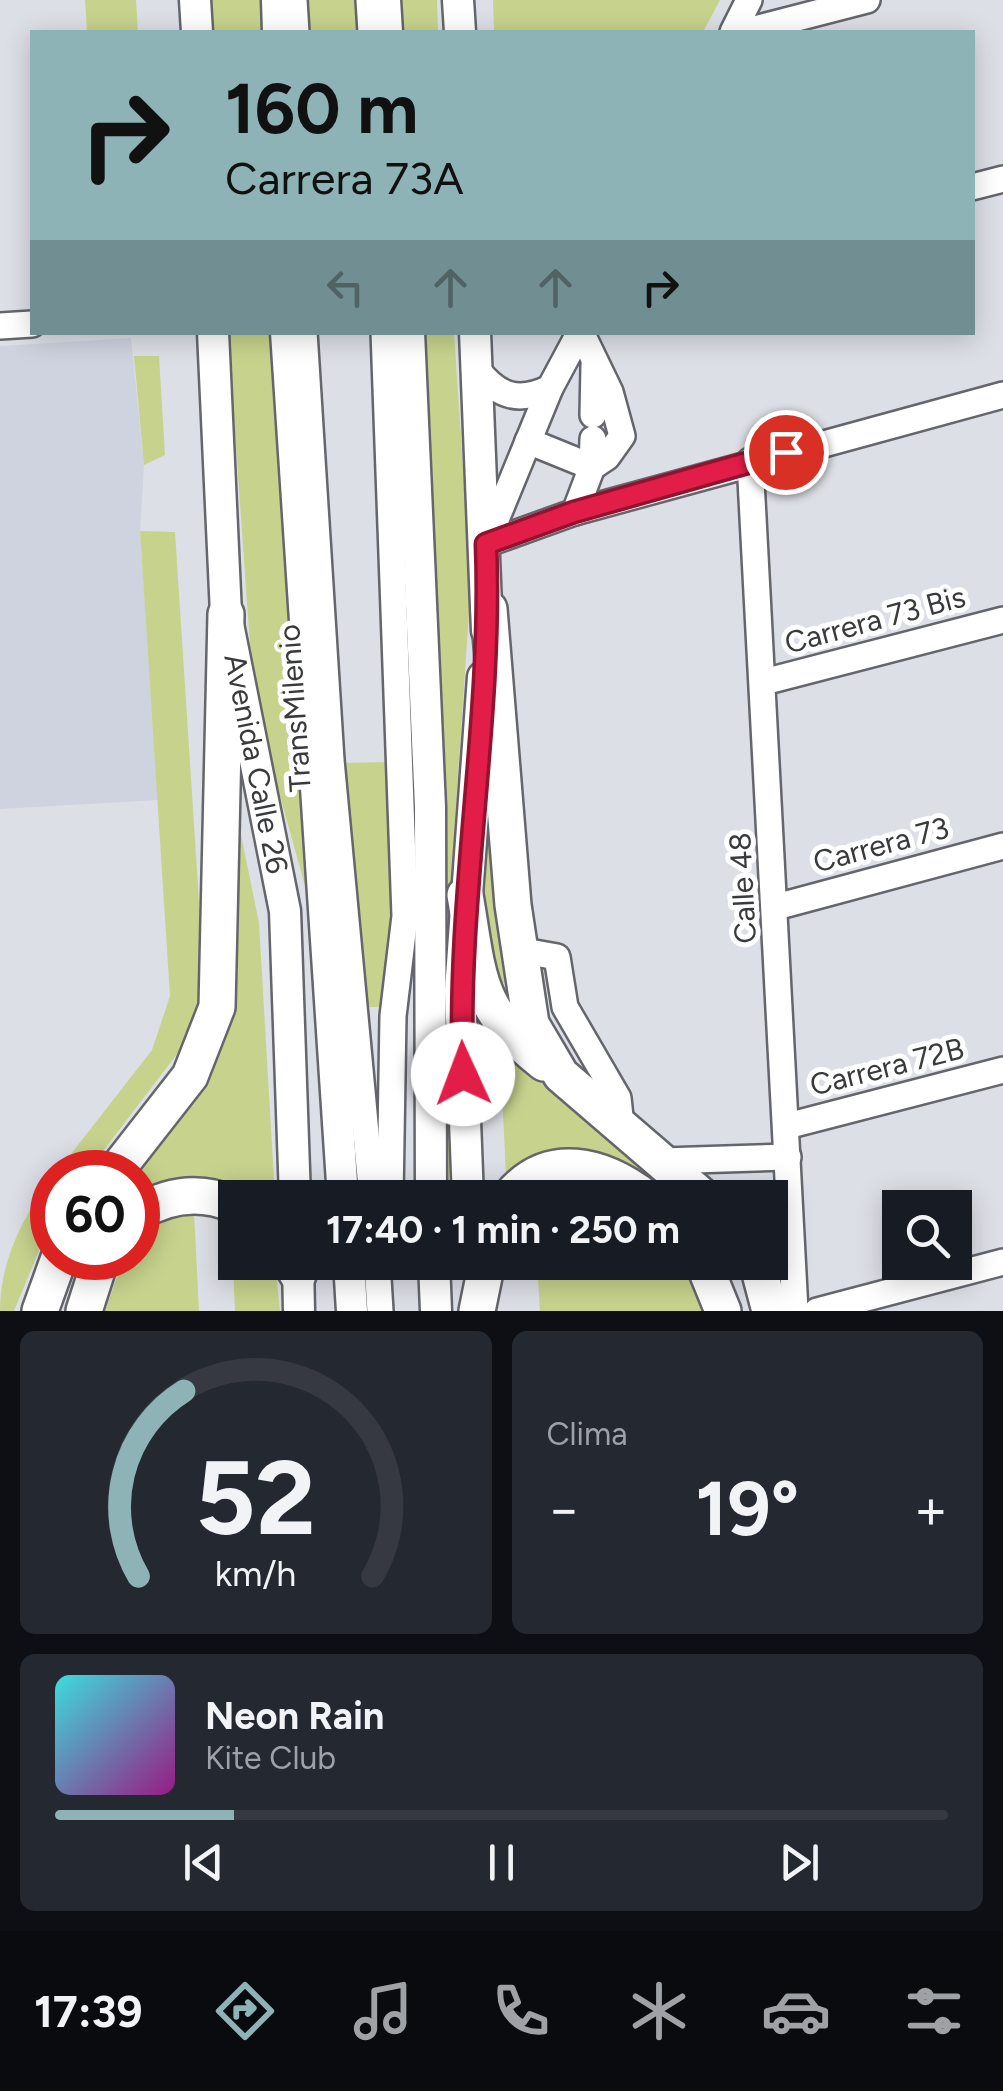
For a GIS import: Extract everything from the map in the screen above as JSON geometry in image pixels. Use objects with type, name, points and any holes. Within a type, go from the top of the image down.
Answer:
[{"type":"highway","points":[[489,609],[518,950],[530,1024],[561,1075]]},
{"type":"highway","points":[[132,1150],[190,1076],[216,1006],[226,614]]},
{"type":"highway","points":[[465,895],[479,973],[505,1032],[684,1180]]},
{"type":"highway","points":[[529,1180],[575,1164],[619,1180]]},
{"type":"highway","points":[[160,1204],[179,1196],[218,1199]]},
{"type":"highway","points":[[40,1311],[51,1280]]},
{"type":"highway","points":[[84,1311],[94,1280]]},
{"type":"highway","points":[[477,1311],[483,1280]]},
{"type":"highway","points":[[710,1280],[723,1311]]},
{"type":"highway","points":[[762,1280],[770,1311]]},
{"type":"main road","points":[[195,0],[197,30]]},
{"type":"main road","points":[[277,0],[278,30]]},
{"type":"main road","points":[[384,0],[387,30]]},
{"type":"main road","points":[[458,0],[460,30]]},
{"type":"main road","name":"Avenida Calle 26","points":[[213,335],[226,614],[285,911],[294,1180]]},
{"type":"main road","name":"Avenida Calle 26","points":[[286,335],[342,1180]]},
{"type":"main road","points":[[408,335],[430,806],[431,1180]]},
{"type":"main road","points":[[467,1180],[460,991],[489,609],[474,335]]},
{"type":"main road","points":[[296,1280],[300,1311]]},
{"type":"main road","points":[[349,1280],[352,1311]]},
{"type":"main road","points":[[435,1280],[436,1311]]},
{"type":"main road","points":[[474,1280],[477,1311]]},
{"type":"street","points":[[294,0],[296,30]]},
{"type":"street","points":[[369,0],[371,30]]},
{"type":"street","points":[[734,30],[749,0]]},
{"type":"street","points":[[751,30],[867,0]]},
{"type":"street","points":[[975,186],[1003,179]]},
{"type":"street","points":[[0,326],[30,324]]},
{"type":"street","name":"TransMilenio","points":[[304,335],[331,760],[370,1180]]},
{"type":"street","points":[[384,335],[405,916],[393,1016],[390,1180]]},
{"type":"street","points":[[486,544],[550,388],[578,335]]},
{"type":"street","points":[[581,335],[618,413],[622,436],[608,456],[592,467]]},
{"type":"street","points":[[574,512],[592,467],[594,363]]},
{"type":"street","points":[[477,370],[489,384],[515,398],[550,388]]},
{"type":"street","points":[[486,544],[574,512],[1003,394]]},
{"type":"street","points":[[528,441],[592,467]]},
{"type":"street","name":"Calle 48","points":[[750,461],[796,1311]]},
{"type":"street","name":"Carrera 73 Bis","points":[[764,682],[1003,620]]},
{"type":"street","name":"Carrera 73","points":[[776,907],[1003,846]]},
{"type":"street","points":[[518,950],[557,957],[565,1007],[618,1098],[621,1126]]},
{"type":"street","name":"Carrera 72B","points":[[787,1126],[1003,1070]]},
{"type":"street","points":[[663,1162],[788,1157]]},
{"type":"street","points":[[817,1311],[1003,1262]]},
{"type":"street","points":[[378,1280],[380,1311]]},
{"type":"street","points":[[393,1280],[395,1311]]},
{"type":"shaded area","points":[[131,338],[144,465],[140,531],[158,800],[0,809],[0,346]]},
{"type":"green space","points":[[85,0],[136,0],[138,30],[87,30]]},
{"type":"green space","points":[[207,0],[262,0],[263,30],[209,30]]},
{"type":"green space","points":[[306,0],[361,0],[363,30],[307,30]]},
{"type":"green space","points":[[398,0],[437,0],[438,30],[401,30]]},
{"type":"green space","points":[[493,0],[720,0],[704,30],[494,30]]},
{"type":"green space","points":[[228,335],[271,335],[307,893],[254,702]]},
{"type":"green space","points":[[422,335],[454,335],[471,584],[455,818],[450,1010],[452,1180],[443,1180]]},
{"type":"green space","points":[[134,356],[159,356],[165,455],[144,465]]},
{"type":"green space","points":[[140,531],[175,532],[204,978],[187,1041],[104,1150],[74,1150],[152,1050],[170,996]]},
{"type":"green space","points":[[388,762],[394,935],[385,1007],[362,1007],[338,763]]},
{"type":"green space","points":[[494,781],[511,981],[493,986],[485,884]]},
{"type":"green space","points":[[231,786],[259,923],[274,1180],[218,1180],[218,1190],[160,1187],[160,1150],[148,1150],[207,1072]]},
{"type":"green space","points":[[511,1057],[664,1180],[647,1180],[607,1156],[575,1150],[543,1157],[506,1175],[501,1072]]},
{"type":"green space","points":[[30,1210],[30,1272],[14,1311],[0,1311],[4,1275]]},
{"type":"green space","points":[[194,1212],[199,1311],[105,1311],[116,1280],[160,1280],[160,1224]]},
{"type":"green space","points":[[234,1280],[277,1280],[280,1311],[235,1311]]},
{"type":"green space","points":[[538,1280],[700,1280],[712,1311],[540,1311]]},
{"type":"route","points":[[463,1074],[460,991],[489,609],[486,544],[574,512],[786,452]]}]
